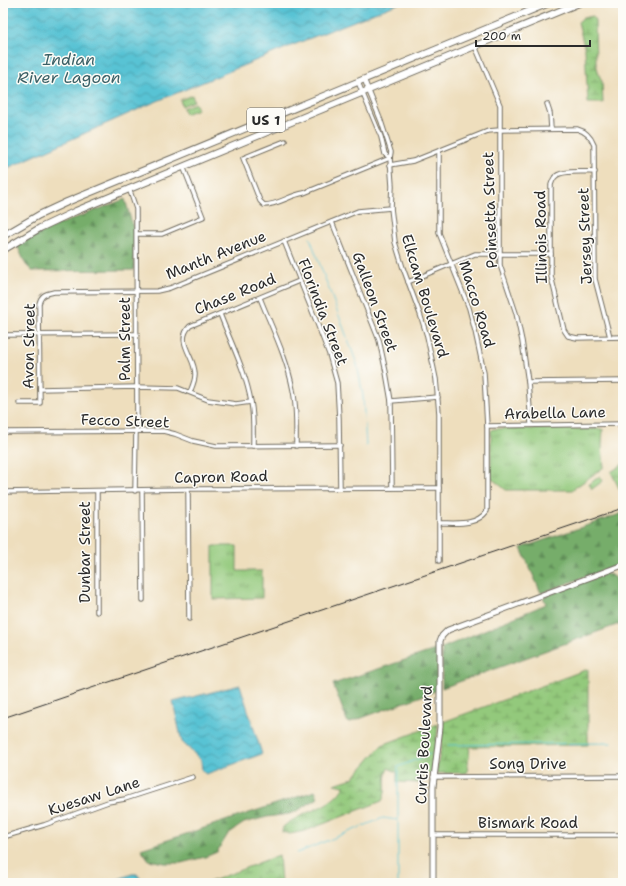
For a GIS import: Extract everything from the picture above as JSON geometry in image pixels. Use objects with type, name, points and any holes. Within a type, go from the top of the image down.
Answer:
[{"type":"main road","name":"US 1","points":[[3,236],[39,215],[67,202],[549,3]]},
{"type":"main road","name":"US 1","points":[[3,250],[58,219],[129,188],[579,3]]},
{"type":"main road","points":[[475,46],[477,39],[484,30]]},
{"type":"street","name":"Poinsetta Street","points":[[475,46],[500,105],[500,265],[516,314],[522,341],[528,382],[530,424]]},
{"type":"street","name":"Elkcam Boulevard","points":[[361,80],[388,141],[391,152],[391,208],[395,242],[433,358],[438,397],[440,523],[439,561]]},
{"type":"street","name":"Elkcam Boulevard","points":[[361,80],[381,137],[385,154],[390,158]]},
{"type":"street","points":[[390,165],[413,161],[488,131],[551,129],[550,113],[547,104]]},
{"type":"street","name":"Jersey Street","points":[[551,129],[577,129],[588,135],[594,145],[595,279],[610,337]]},
{"type":"street","points":[[285,141],[243,158],[260,201],[264,205],[271,205],[297,194],[304,193],[390,158]]},
{"type":"street","name":"Macco Road","points":[[439,151],[439,233],[469,308],[481,355],[487,426],[487,511],[481,518],[466,523],[440,523]]},
{"type":"street","points":[[137,234],[162,234],[203,217],[183,166]]},
{"type":"street","name":"Illinois Road","points":[[595,172],[564,173],[556,176],[551,185],[552,284],[564,330],[568,336],[577,338],[610,337]]},
{"type":"street","name":"Palm Street","points":[[129,188],[136,208],[137,234],[137,426],[135,491]]},
{"type":"street","name":"Manth Avenue","points":[[44,294],[54,292],[158,291],[170,288],[358,211],[391,208]]},
{"type":"street","name":"Galleon Street","points":[[332,222],[379,340],[391,401],[392,488]]},
{"type":"street","name":"Florindia Street","points":[[284,241],[329,354],[337,383],[340,445],[340,488]]},
{"type":"street","points":[[408,282],[475,254],[551,254]]},
{"type":"street","name":"Chase Road","points":[[190,392],[195,375],[195,367],[184,340],[184,334],[190,326],[299,281]]},
{"type":"street","name":"Avon Street","points":[[19,403],[40,403],[39,304],[40,298],[44,294]]},
{"type":"street","points":[[260,298],[288,370],[294,392],[296,446]]},
{"type":"street","points":[[220,314],[247,385],[253,421],[253,446]]},
{"type":"street","points":[[3,335],[137,334]]},
{"type":"street","points":[[610,337],[623,337]]},
{"type":"street","points":[[528,382],[623,381]]},
{"type":"street","points":[[40,389],[137,387],[178,388],[208,400],[236,404],[251,402]]},
{"type":"street","points":[[391,401],[438,397]]},
{"type":"street","name":"Arabella Lane","points":[[487,426],[530,424],[623,424]]},
{"type":"street","name":"Fecco Street","points":[[3,432],[163,431],[193,441],[216,446],[340,445]]},
{"type":"street","name":"Capron Road","points":[[3,492],[188,489],[439,488]]},
{"type":"street","points":[[188,489],[189,619]]},
{"type":"street","points":[[142,490],[143,600]]},
{"type":"street","name":"Dunbar Street","points":[[97,491],[97,612]]},
{"type":"street","name":"Curtis Boulevard","points":[[433,883],[433,777],[440,727],[440,641],[442,636],[448,630],[623,565]]},
{"type":"street","name":"Song Drive","points":[[433,777],[623,776]]},
{"type":"street","name":"Kuesaw Lane","points":[[3,837],[44,825],[108,802],[125,799],[193,777]]},
{"type":"street","name":"Bismark Road","points":[[433,834],[623,835]]},
{"type":"green space","points":[[593,16],[595,21],[596,63],[602,81],[603,103],[588,103],[585,50],[578,22],[583,18]]},
{"type":"green space","points":[[192,95],[194,101],[182,106],[180,100]]},
{"type":"green space","points":[[195,103],[198,109],[185,114],[183,108]]},
{"type":"green space","points":[[125,199],[134,231],[134,270],[32,271],[26,265],[17,245],[55,226]]},
{"type":"green space","points":[[493,429],[603,429],[602,446],[604,467],[572,490],[506,490],[491,478],[491,431]]},
{"type":"green space","points":[[623,464],[623,496],[611,472]]},
{"type":"green space","points":[[600,476],[603,481],[592,489],[589,484]]},
{"type":"green space","points":[[623,513],[623,563],[541,593],[521,548]]},
{"type":"green space","points":[[213,546],[237,546],[237,571],[262,571],[262,598],[213,599]]},
{"type":"green space","points":[[607,573],[615,577],[623,597],[622,623],[442,688],[442,648],[546,604],[543,597]]},
{"type":"green space","points":[[438,649],[438,690],[348,723],[333,684]]},
{"type":"green space","points":[[588,669],[588,745],[470,747],[467,773],[436,773],[441,749],[443,722]]},
{"type":"green space","points":[[438,724],[432,773],[422,774],[422,783],[397,782],[397,772],[388,768],[386,773],[385,792],[382,801],[305,831],[290,834],[282,832],[283,827],[290,822],[324,805],[339,794],[344,786],[334,784],[353,778],[382,745]]},
{"type":"green space","points":[[315,791],[318,798],[297,811],[244,823],[228,834],[217,852],[205,857],[181,863],[165,863],[149,860],[141,849]]},
{"type":"green space","points":[[279,855],[281,883],[207,883]]},
{"type":"water","name":"Indian River Lagoon","points":[[3,3],[400,3],[150,104],[3,170]]},
{"type":"water","points":[[240,685],[262,754],[206,774],[202,771],[201,760],[182,742],[173,702]]},
{"type":"water","points":[[132,874],[137,874],[144,883],[108,883]]},
{"type":"waterway","points":[[310,238],[357,364],[363,396],[366,446]]},
{"type":"waterway","points":[[448,745],[611,743]]},
{"type":"waterway","points":[[398,883],[398,767],[430,754]]},
{"type":"waterway","points":[[297,853],[383,818],[397,820]]},
{"type":"railway","points":[[3,718],[623,508]]}]
